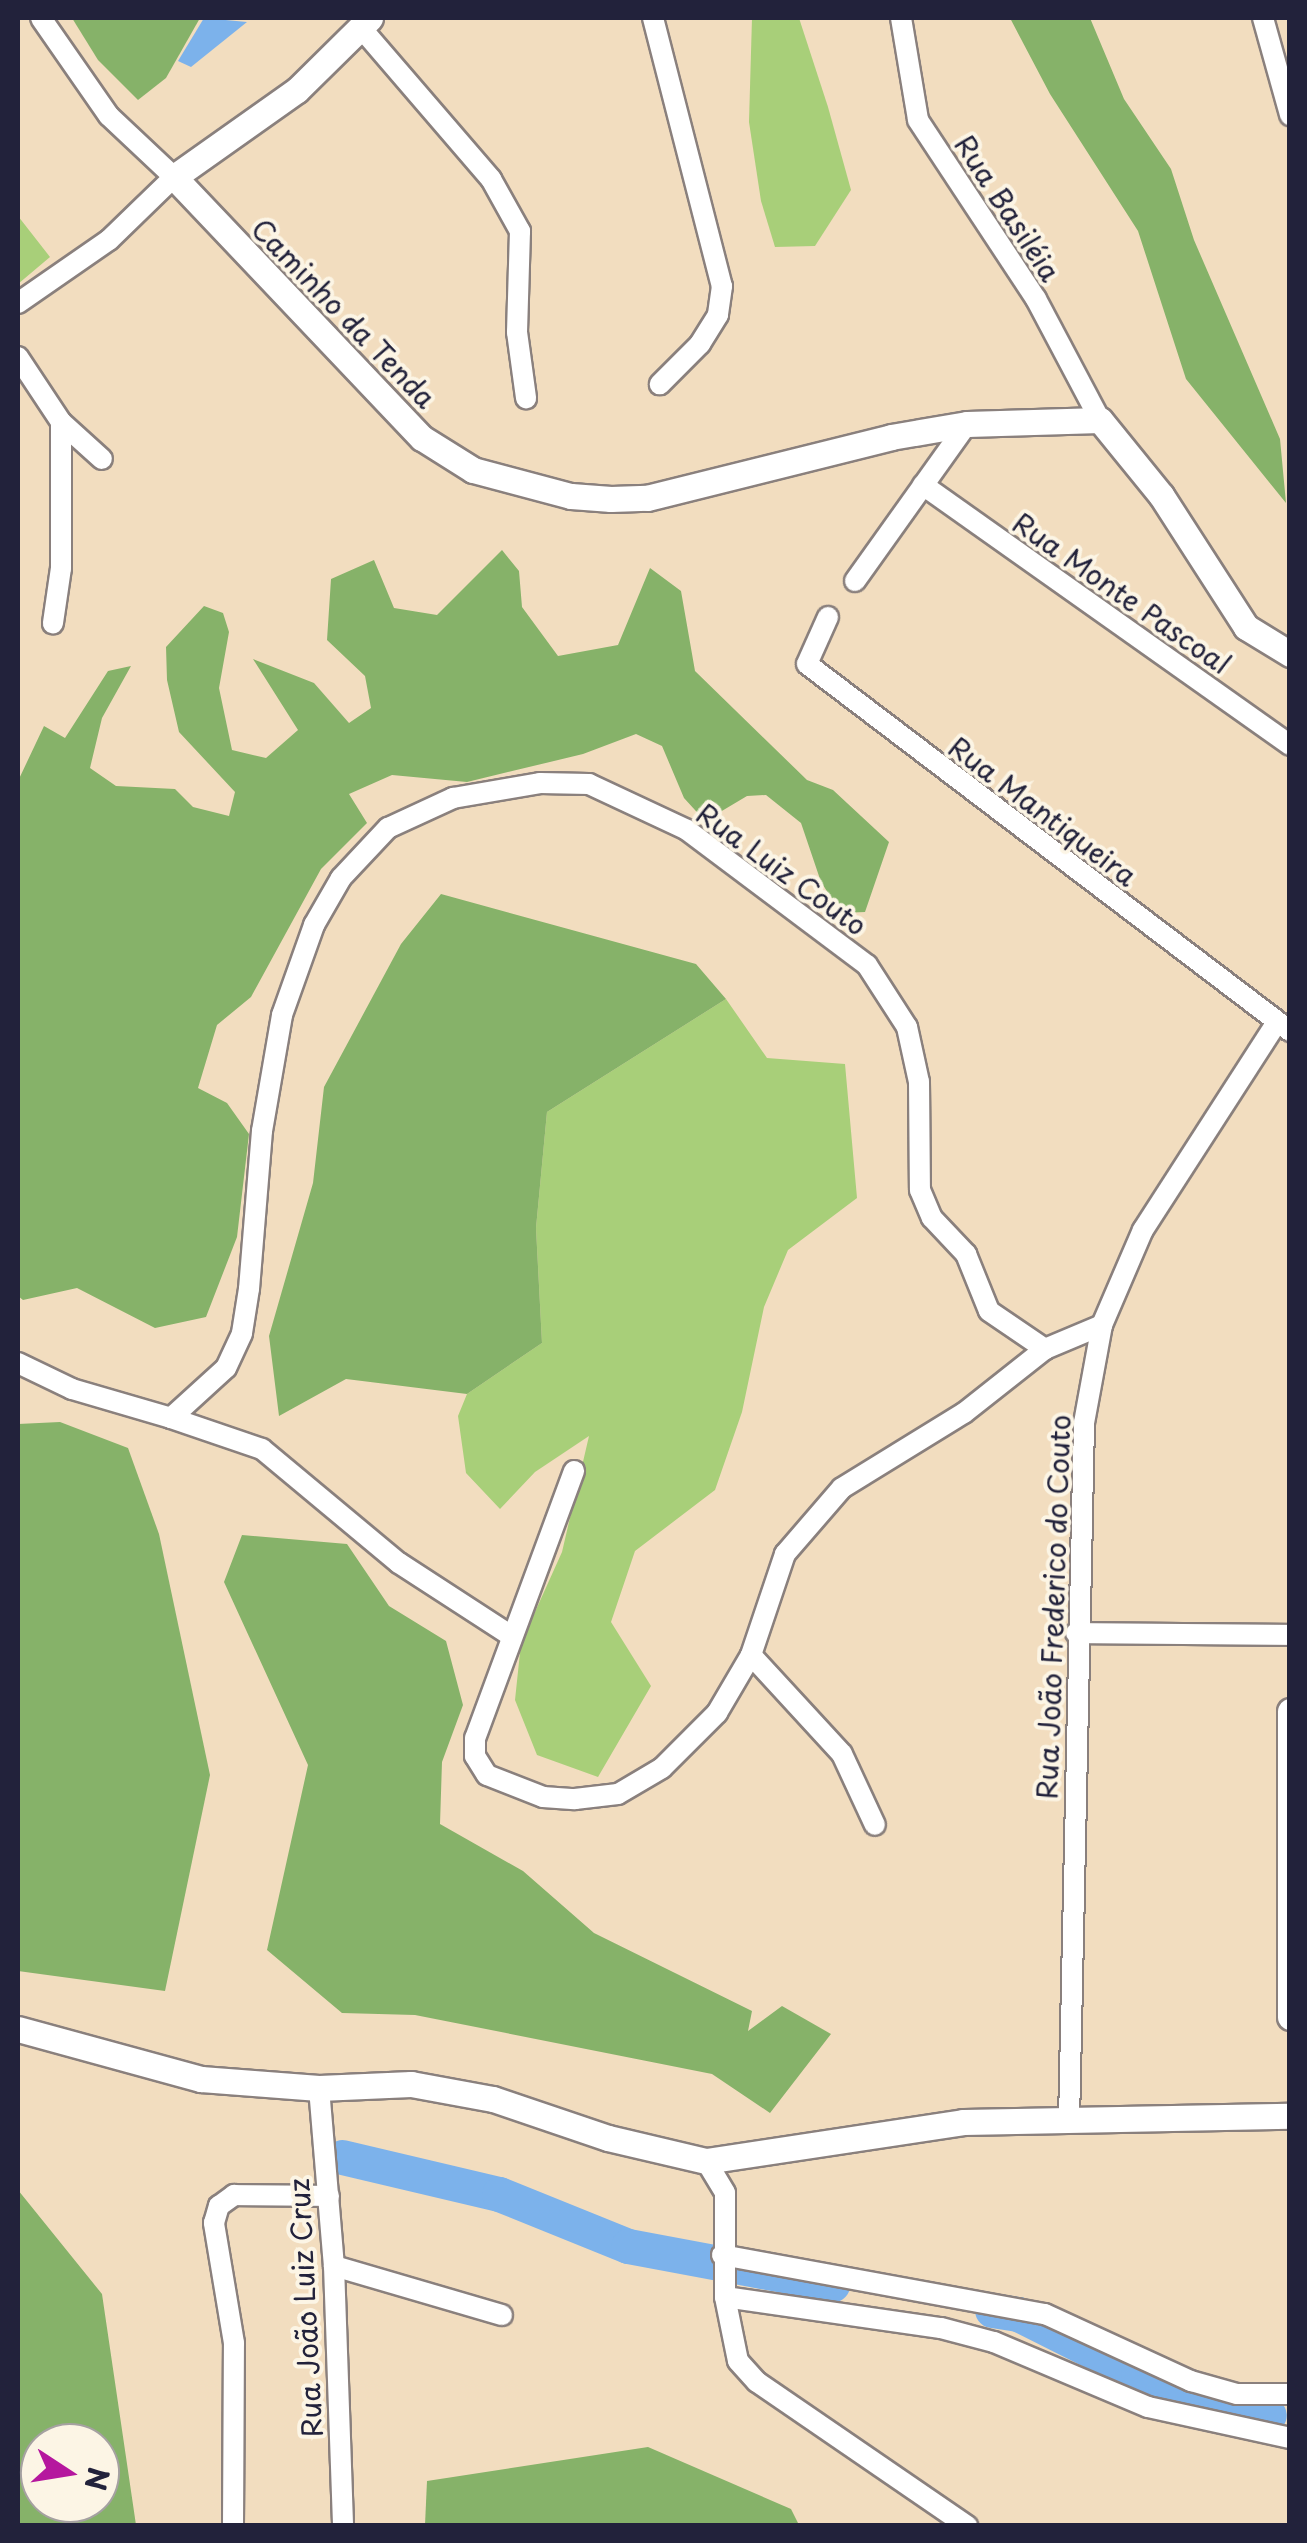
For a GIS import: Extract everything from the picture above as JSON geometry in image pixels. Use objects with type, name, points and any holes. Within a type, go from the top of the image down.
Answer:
[{"type":"street","name":"Caminho da Tenda","points":[[41,18],[109,116],[174,177],[378,397],[422,438],[473,470],[572,496],[648,498],[967,424],[1100,420]]},
{"type":"street","points":[[652,18],[722,286],[718,315],[700,344],[660,384]]},
{"type":"street","name":"Rua Basiléia","points":[[901,18],[918,120],[1036,298],[1100,420]]},
{"type":"street","points":[[1263,18],[1290,115]]},
{"type":"street","points":[[18,302],[109,240],[174,177],[297,90],[366,23],[491,179],[520,232],[517,332],[526,398]]},
{"type":"street","points":[[18,357],[61,422],[102,459]]},
{"type":"street","points":[[1100,420],[1161,495],[1246,627],[1290,654]]},
{"type":"street","points":[[53,623],[61,568],[61,422]]},
{"type":"street","points":[[855,581],[967,424]]},
{"type":"street","name":"Rua Monte Pascoal","points":[[923,486],[1290,745]]},
{"type":"street","name":"Rua Mantiqueira","points":[[828,617],[807,664],[1283,1027]]},
{"type":"street","name":"Rua Luiz Couto","points":[[171,1418],[226,1368],[242,1334],[262,1132],[282,1015],[314,925],[341,878],[388,828],[453,798],[540,783],[589,784],[687,830],[867,965],[907,1027],[919,1082],[920,1190],[932,1218],[966,1254],[989,1311],[1045,1349]]},
{"type":"street","name":"Rua João Frederico do Couto","points":[[1069,2122],[1076,1633],[1084,1423],[1102,1325],[1143,1230],[1283,1027]]},
{"type":"street","points":[[574,1471],[480,1720],[475,1756],[486,1775],[543,1797],[618,1794],[662,1768],[717,1713],[751,1655],[769,1590],[806,1522],[842,1488],[964,1413],[1045,1349],[1102,1325]]},
{"type":"street","points":[[18,1363],[72,1389],[262,1449],[398,1563],[510,1636]]},
{"type":"street","points":[[1076,1633],[1290,1635]]},
{"type":"street","points":[[751,1655],[842,1754],[876,1825]]},
{"type":"street","points":[[1290,1711],[1290,2017]]},
{"type":"street","points":[[18,2029],[201,2079],[319,2088],[411,2084],[493,2099],[608,2138],[706,2161],[963,2122],[1290,2116]]},
{"type":"street","name":"Rua João Luiz Cruz","points":[[319,2088],[334,2266],[343,2526]]},
{"type":"street","points":[[706,2161],[725,2193],[724,2297],[738,2361],[757,2382],[966,2526]]},
{"type":"street","points":[[233,2526],[234,2342],[214,2224],[219,2206],[234,2195],[329,2196]]},
{"type":"street","points":[[722,2255],[1045,2314],[1191,2381],[1237,2394],[1290,2394]]},
{"type":"street","points":[[334,2266],[502,2315]]},
{"type":"street","points":[[724,2297],[942,2328],[1163,2411],[1290,2438]]},
{"type":"green space","points":[[72,18],[200,18],[166,78],[138,100],[98,60]]},
{"type":"green space","points":[[752,18],[799,18],[851,190],[815,246],[775,247],[761,201],[749,122]]},
{"type":"green space","points":[[1010,18],[1090,18],[1124,99],[1171,169],[1194,240],[1280,439],[1286,503],[1186,379],[1138,231],[1050,94]]},
{"type":"green space","points":[[18,216],[50,257],[18,284]]},
{"type":"green space","points":[[502,550],[519,571],[522,607],[558,656],[618,645],[650,568],[681,591],[695,671],[807,780],[833,790],[889,842],[865,912],[841,913],[821,882],[801,823],[766,795],[747,796],[705,821],[684,798],[662,746],[636,734],[583,754],[467,782],[392,775],[349,794],[367,823],[321,869],[251,997],[217,1025],[198,1088],[227,1103],[249,1134],[237,1237],[206,1317],[155,1328],[77,1288],[23,1300],[18,1296],[18,781],[44,726],[65,738],[108,671],[131,666],[102,718],[90,768],[116,786],[175,789],[193,807],[229,816],[235,792],[179,732],[167,680],[166,647],[204,606],[223,613],[229,632],[219,688],[232,750],[266,758],[298,730],[253,659],[314,683],[349,723],[371,708],[365,676],[327,640],[331,579],[374,560],[394,608],[437,615]]},
{"type":"green space","points":[[441,894],[696,964],[726,999],[547,1112],[536,1228],[542,1343],[467,1394],[346,1379],[279,1416],[269,1336],[313,1183],[324,1087],[401,944]]},
{"type":"green space","points":[[726,999],[767,1058],[845,1064],[857,1198],[788,1250],[764,1307],[742,1412],[715,1490],[635,1551],[611,1622],[651,1686],[598,1777],[537,1755],[515,1700],[521,1643],[562,1552],[589,1436],[535,1472],[500,1509],[466,1473],[458,1416],[467,1394],[542,1343],[536,1228],[547,1112]]},
{"type":"green space","points":[[60,1422],[128,1448],[159,1534],[210,1775],[165,1991],[18,1971],[18,1424]]},
{"type":"green space","points":[[242,1535],[347,1544],[389,1606],[446,1641],[463,1705],[442,1762],[440,1824],[523,1871],[594,1933],[752,2011],[748,2031],[782,2006],[831,2034],[770,2113],[712,2074],[415,2015],[342,2013],[267,1950],[308,1765],[224,1582]]},
{"type":"green space","points":[[18,2190],[102,2294],[136,2525],[18,2525]]},
{"type":"green space","points":[[648,2447],[791,2509],[799,2525],[425,2525],[427,2481]]},
{"type":"water","points":[[204,18],[247,22],[191,67],[178,61]]},
{"type":"waterway","points":[[342,2157],[499,2194],[628,2246],[832,2284]]},
{"type":"waterway","points":[[992,2310],[1018,2314],[1138,2374],[1269,2415]]}]
